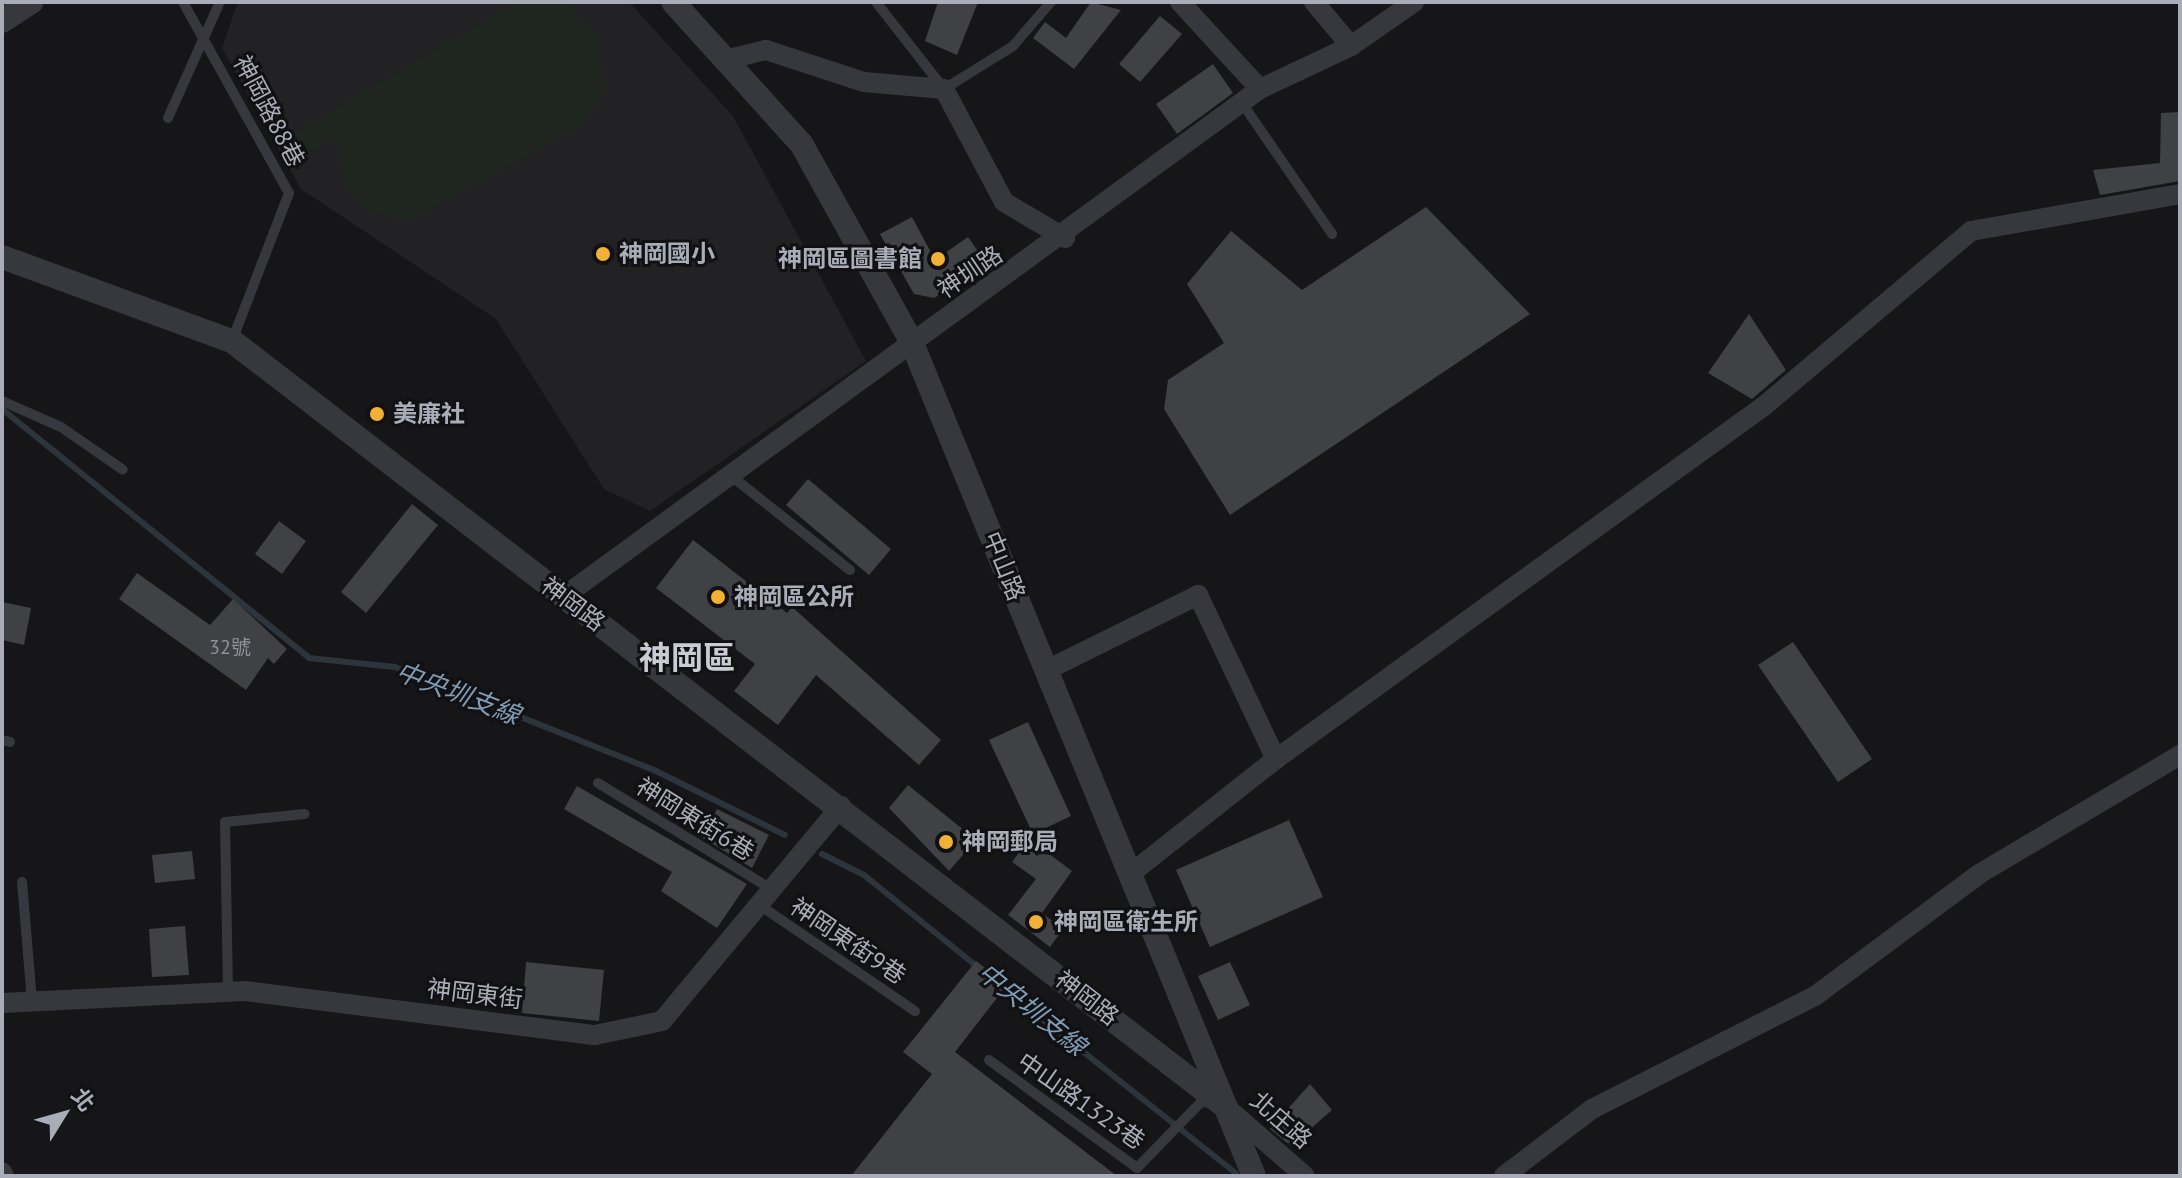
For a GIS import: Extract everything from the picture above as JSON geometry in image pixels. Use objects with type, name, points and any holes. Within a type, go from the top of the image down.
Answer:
[{"type":"street","points":[[2,21],[31,2]]},
{"type":"street","name":"中山路","points":[[673,2],[802,145],[912,343],[1254,1176]]},
{"type":"street","points":[[1180,2],[1260,89]]},
{"type":"street","points":[[1314,2],[1351,46]]},
{"type":"street","name":"神圳路","points":[[563,597],[912,343],[1065,238],[1260,89],[1351,46],[1414,2]]},
{"type":"street","points":[[725,60],[766,50],[864,82],[944,89],[1004,202],[1065,238]]},
{"type":"street","points":[[1129,875],[1276,759],[1764,406],[1971,231],[2180,194]]},
{"type":"street","name":"神岡路","points":[[2,257],[232,341],[563,597],[841,806],[1222,1104]]},
{"type":"street","points":[[1047,670],[1198,595],[1276,759]]},
{"type":"street","points":[[1504,1176],[1592,1109],[1815,996],[1979,874],[2180,755]]},
{"type":"street","name":"神岡東街","points":[[2,1003],[228,992],[595,1035],[662,1021],[841,806]]},
{"type":"street","name":"北庄路","points":[[1222,1104],[1305,1176]]},
{"type":"lane","name":"神岡路88巷","points":[[183,2],[206,35],[289,193],[232,341]]},
{"type":"lane","points":[[168,118],[220,2]]},
{"type":"lane","points":[[876,2],[944,89],[1013,46],[1051,2]]},
{"type":"lane","points":[[1242,103],[1332,234]]},
{"type":"lane","points":[[2,401],[61,427],[123,470]]},
{"type":"lane","points":[[730,475],[850,570]]},
{"type":"lane","name":"神岡東街6巷","points":[[598,783],[764,896]]},
{"type":"lane","points":[[228,992],[225,822],[305,814]]},
{"type":"lane","points":[[22,882],[32,1002]]},
{"type":"lane","name":"神岡東街9巷","points":[[764,896],[915,1011]]},
{"type":"lane","name":"中山路1323巷","points":[[989,1060],[1137,1168],[1201,1102],[1222,1104]]},
{"type":"shaded area","name":"神岡國小","points":[[238,2],[629,2],[733,116],[866,361],[650,511],[604,489],[496,319],[301,189],[222,48]]},
{"type":"shaded area","points":[[516,2],[566,2],[597,36],[606,89],[583,126],[408,222],[365,209],[346,187],[334,139],[299,160],[286,138]]},
{"type":"building","points":[[938,2],[978,2],[957,55],[925,41]]},
{"type":"building","points":[[1091,2],[1121,10],[1074,69],[1033,38],[1045,22],[1066,38]]},
{"type":"building","points":[[1160,16],[1182,34],[1140,82],[1119,64]]},
{"type":"building","points":[[1213,64],[1233,93],[1177,134],[1156,104]]},
{"type":"building","points":[[2180,112],[2180,181],[2100,195],[2093,170],[2160,163],[2161,113]]},
{"type":"building","points":[[1426,207],[1530,314],[1230,515],[1164,409],[1168,380],[1224,343],[1187,284],[1231,231],[1302,290]]},
{"type":"building","name":"神岡區圖書館","points":[[912,217],[935,260],[968,237],[987,264],[934,298],[914,294],[880,234]]},
{"type":"building","points":[[1749,314],[1786,370],[1752,399],[1708,373]]},
{"type":"building","points":[[808,479],[891,549],[869,575],[786,505]]},
{"type":"building","points":[[412,504],[438,525],[366,613],[341,592]]},
{"type":"building","points":[[279,521],[306,541],[282,574],[255,554]]},
{"type":"building","points":[[693,540],[787,613],[792,607],[941,740],[919,765],[816,675],[778,725],[734,691],[755,664],[656,588]]},
{"type":"building","points":[[137,573],[210,625],[233,599],[287,649],[274,664],[268,658],[246,690],[119,599]]},
{"type":"building","points":[[2,602],[31,608],[24,645],[2,640]]},
{"type":"building","points":[[1793,642],[1872,759],[1838,782],[1758,665]]},
{"type":"building","points":[[1028,722],[1071,816],[1033,834],[989,740]]},
{"type":"building","points":[[908,785],[976,840],[949,871],[889,808]]},
{"type":"building","points":[[577,786],[747,884],[717,928],[661,891],[672,872],[564,809]]},
{"type":"building","points":[[717,809],[769,835],[752,868],[703,838]]},
{"type":"building","points":[[1289,820],[1323,897],[1210,947],[1176,870]]},
{"type":"building","points":[[1029,839],[1072,871],[1042,913],[1063,929],[1050,947],[1008,915],[1036,879],[1012,862]]},
{"type":"building","points":[[192,851],[195,879],[155,883],[152,855]]},
{"type":"building","points":[[185,926],[189,975],[152,977],[149,929]]},
{"type":"building","points":[[976,961],[1007,985],[955,1052],[1117,1176],[851,1176],[932,1074],[903,1052]]},
{"type":"building","points":[[526,962],[604,970],[599,1021],[522,1013]]},
{"type":"building","points":[[1230,962],[1250,1005],[1218,1020],[1198,976]]},
{"type":"building","points":[[1310,1084],[1332,1110],[1291,1146],[1270,1129]]},
{"type":"waterway","name":"中央圳支線","points":[[2,409],[309,658],[395,667],[654,770],[785,835]]},
{"type":"waterway","name":"中央圳支線","points":[[822,854],[864,875],[980,969]]},
{"type":"waterway","name":"中央圳支線","points":[[998,984],[1236,1173]]},
{"type":"place","name":"神岡國小","points":[[603,254]]},
{"type":"place","name":"神岡區圖書館","points":[[938,259]]},
{"type":"place","name":"美廉社","points":[[377,414]]},
{"type":"place","name":"神岡區公所","points":[[718,597]]},
{"type":"place","name":"神岡郵局","points":[[946,842]]},
{"type":"place","name":"神岡區衛生所","points":[[1036,922]]},
{"type":"district","name":"神岡區","points":[[687,657]]}]
